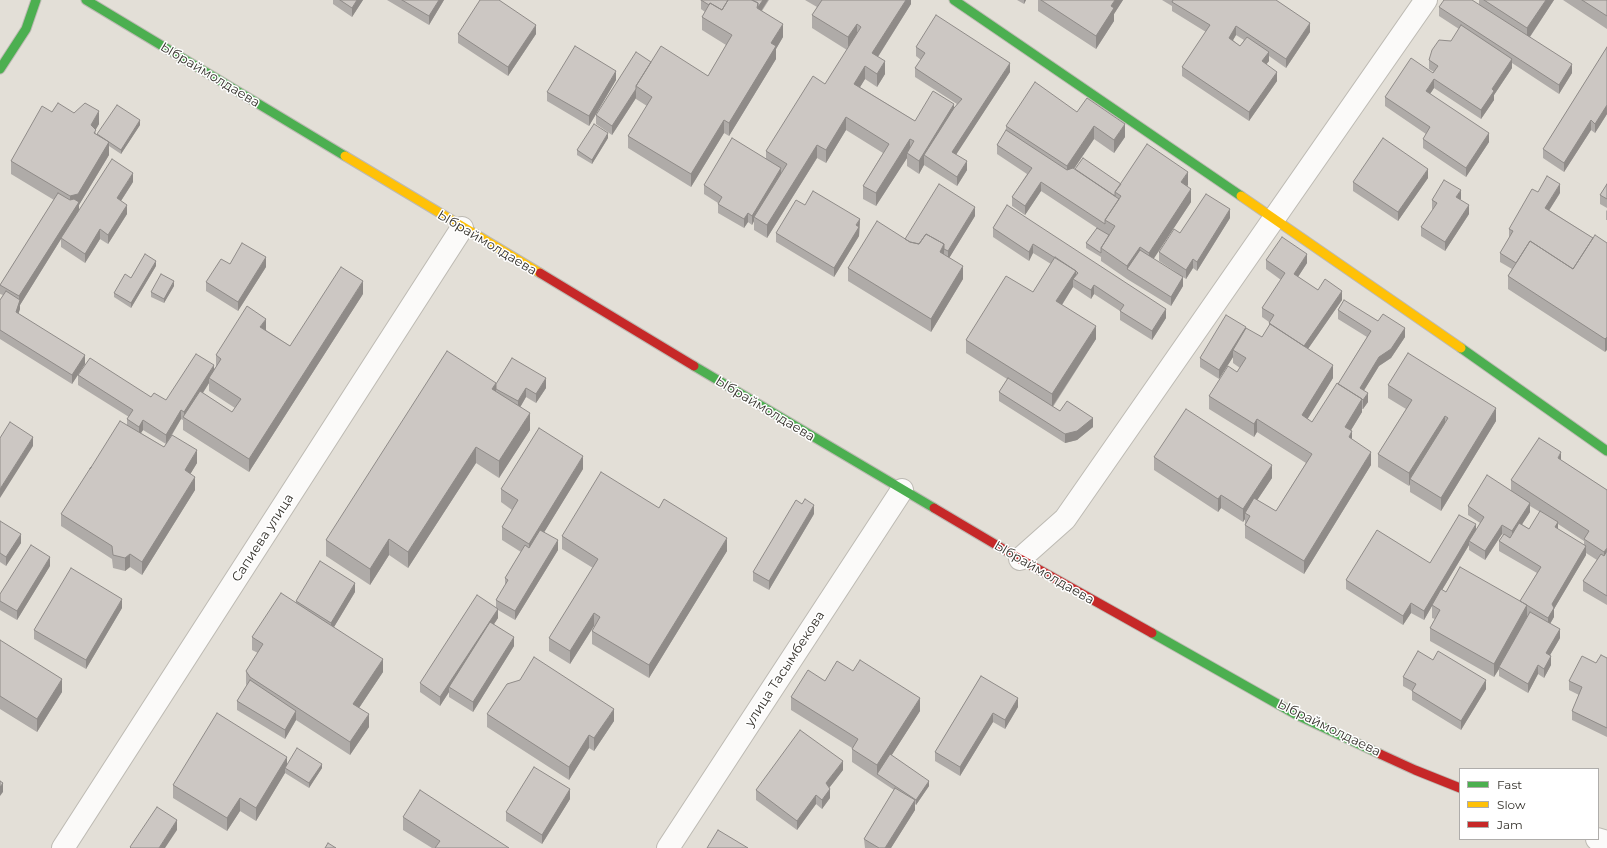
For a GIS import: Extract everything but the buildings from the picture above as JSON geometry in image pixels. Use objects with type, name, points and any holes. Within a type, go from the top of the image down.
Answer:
[{"type":"street","points":[[0,69],[26,29],[36,0]]},
{"type":"street","name":"Ыбраймолдаева","points":[[86,0],[731,389],[1020,559],[1297,715],[1415,770],[1459,788]]},
{"type":"street","points":[[954,0],[1368,282],[1607,451]]},
{"type":"street","points":[[1020,559],[1066,519],[1426,0]]},
{"type":"street","name":"Сапиева улица","points":[[63,848],[462,228]]},
{"type":"street","name":"улица Тасымбекова","points":[[668,848],[902,490]]},
{"type":"traffic: fast","points":[[0,69],[26,29],[36,0]]},
{"type":"traffic: fast","points":[[86,0],[345,156]]},
{"type":"traffic: fast","points":[[954,0],[1241,196]]},
{"type":"traffic: fast","points":[[1461,348],[1607,451]]},
{"type":"traffic: fast","points":[[694,366],[934,508]]},
{"type":"traffic: fast","points":[[1152,633],[1297,715],[1380,754]]},
{"type":"traffic: slow","points":[[345,156],[540,273]]},
{"type":"traffic: slow","points":[[1241,196],[1461,348]]},
{"type":"traffic: jam","points":[[540,273],[694,366]]},
{"type":"traffic: jam","points":[[934,508],[1020,559],[1152,633]]},
{"type":"traffic: jam","points":[[1380,754],[1459,788]]}]
